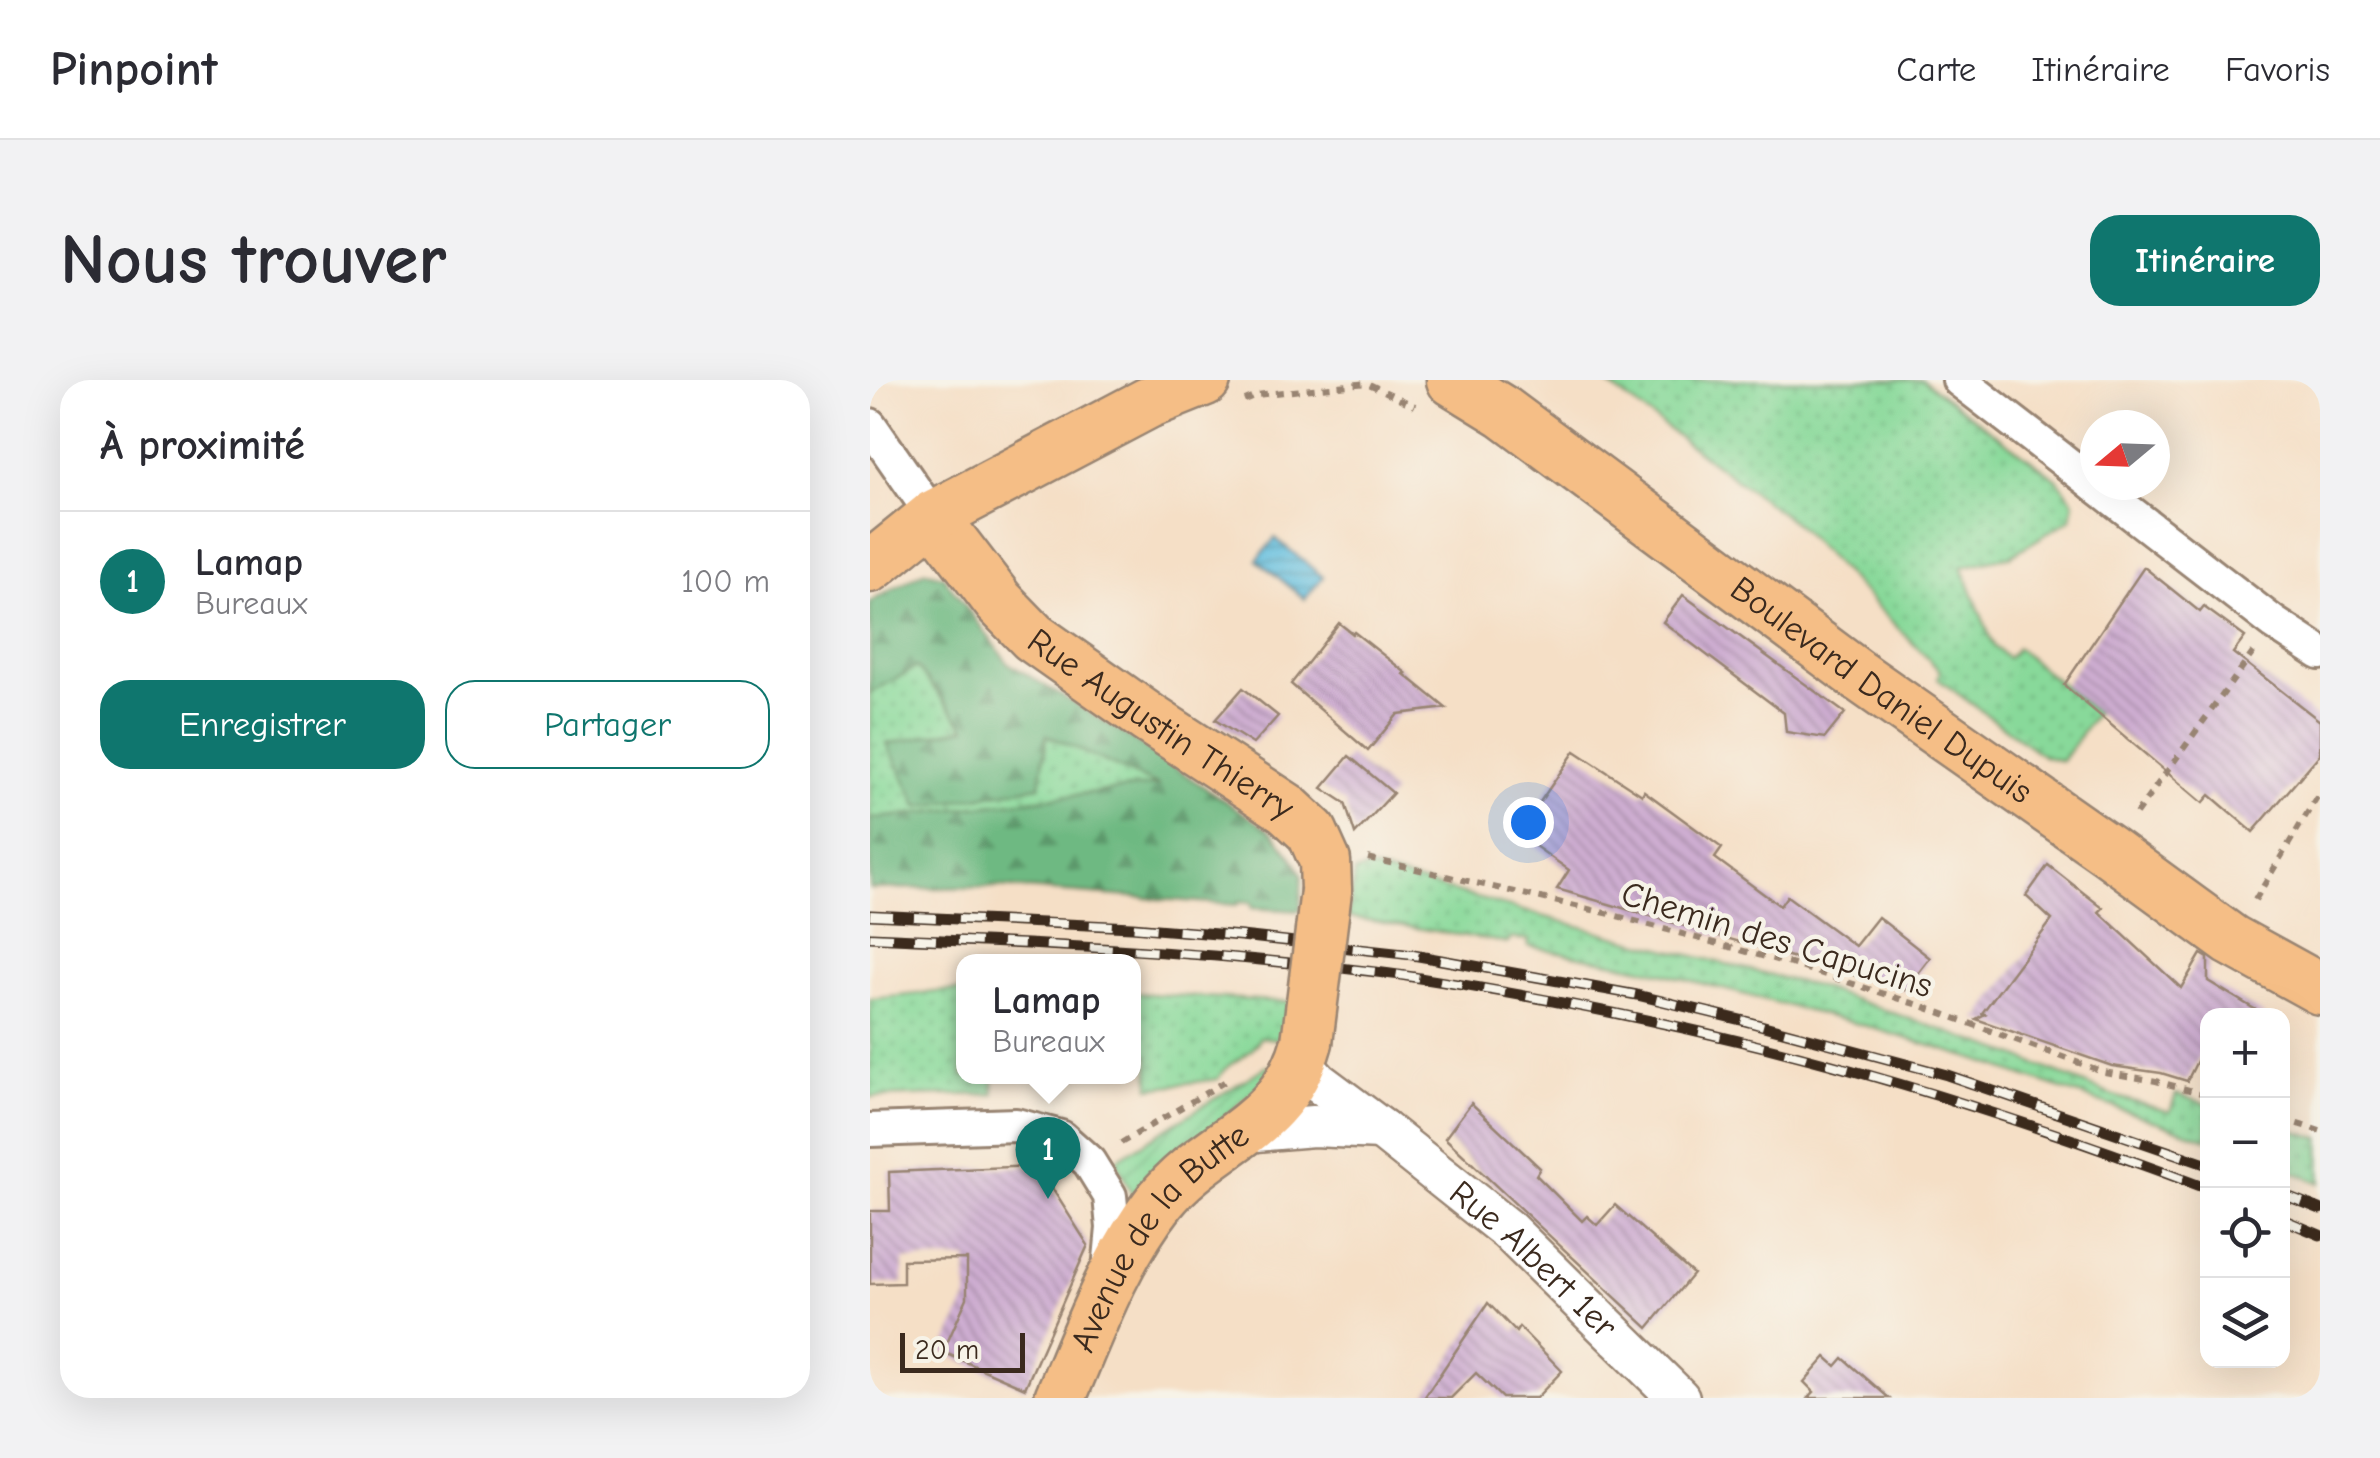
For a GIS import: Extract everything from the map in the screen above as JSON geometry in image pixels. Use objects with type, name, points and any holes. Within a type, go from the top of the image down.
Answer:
[{"type":"main road","points":[[870,568],[933,516],[1148,403],[1221,391]]},
{"type":"main road","name":"Boulevard Daniel Dupuis","points":[[1436,394],[1504,412],[1859,676],[2231,940],[2320,989]]},
{"type":"main road","points":[[870,528],[933,516]]},
{"type":"main road","name":"Rue Augustin Thierry","points":[[933,516],[998,602],[1033,637],[1286,808],[1312,832],[1326,876]]},
{"type":"main road","points":[[1297,1067],[1326,876]]},
{"type":"main road","name":"Avenue de la Butte","points":[[1060,1398],[1108,1284],[1143,1224],[1189,1172],[1245,1132],[1297,1067]]},
{"type":"street","points":[[1959,380],[2080,473]]},
{"type":"street","name":"Rue Augustin Thierry","points":[[870,425],[933,516]]},
{"type":"street","points":[[2114,500],[2274,623],[2320,652]]},
{"type":"street","name":"Rue Albert 1er","points":[[1297,1067],[1509,1231],[1680,1398]]},
{"type":"street","points":[[870,1130],[1016,1124],[1061,1137],[1089,1162],[1110,1196],[1113,1228],[1108,1284]]},
{"type":"street","points":[[1245,1132],[1314,1126],[1381,1129]]},
{"type":"path","points":[[1221,391],[1256,395],[1367,384],[1436,394]]},
{"type":"path","points":[[2109,851],[2265,636]]},
{"type":"path","points":[[2231,940],[2320,792]]},
{"type":"path","name":"Chemin des Capucins","points":[[1326,876],[1371,858],[1610,914],[1791,964],[2104,1072],[2200,1093]]},
{"type":"path","points":[[1115,1146],[1234,1076]]},
{"type":"path","points":[[2290,1122],[2320,1131]]},
{"type":"green space","points":[[1602,380],[1922,380],[2057,479],[2074,502],[2071,519],[2010,556],[1962,567],[1994,647],[2008,658],[2017,648],[2096,713],[2062,761],[2043,756],[1938,679],[1940,671],[1796,524]]},
{"type":"green space","points":[[925,571],[943,576],[1008,663],[1272,832],[1302,874],[1300,911],[1252,908],[1251,903],[999,887],[870,889],[870,819],[1157,785],[1047,735],[1040,786],[919,807],[887,744],[966,728],[917,667],[870,693],[870,602]]},
{"type":"green space","points":[[917,667],[966,728],[1047,735],[1159,785],[870,819],[870,693]]},
{"type":"green space","points":[[1369,868],[1629,940],[1815,986],[2011,1054],[2114,1096],[2170,1112],[2176,1094],[2200,1102],[2200,1137],[1866,1026],[1642,968],[1528,946],[1529,940],[1511,938],[1508,943],[1348,917],[1355,872]]},
{"type":"green space","points":[[956,991],[956,1084],[993,1084],[994,1094],[870,1097],[870,999]]},
{"type":"green space","points":[[1141,993],[1290,1002],[1286,1040],[1260,1037],[1251,1051],[1218,1079],[1150,1088],[1148,1055],[1141,1055]]},
{"type":"green space","points":[[1267,1066],[1278,1069],[1134,1199],[1116,1160]]},
{"type":"green space","points":[[2290,1129],[2320,1138],[2320,1183],[2290,1171]]},
{"type":"water","points":[[1275,538],[1323,577],[1305,599],[1257,560]]},
{"type":"building","points":[[2144,567],[2200,612],[2204,607],[2245,637],[2233,653],[2320,721],[2320,754],[2253,832],[2210,795],[2203,803],[2064,685]]},
{"type":"building","points":[[1683,595],[1845,713],[1825,738],[1786,732],[1784,713],[1663,622]]},
{"type":"building","points":[[1339,623],[1446,708],[1398,714],[1368,751],[1291,684]]},
{"type":"building","points":[[1243,688],[1278,716],[1253,744],[1215,720]]},
{"type":"building","points":[[1575,751],[1642,795],[1644,791],[1722,848],[1715,858],[1780,906],[1787,896],[1855,946],[1878,917],[1930,958],[1909,985],[1909,991],[1557,889],[1569,870],[1518,834]]},
{"type":"building","points":[[1349,756],[1393,793],[1355,834],[1345,803],[1322,788]]},
{"type":"building","points":[[2048,865],[2103,908],[2099,912],[2181,988],[2201,954],[2208,958],[2208,981],[2253,1008],[2200,1008],[2200,1055],[2187,1081],[2112,1066],[1976,1019],[1985,1014],[1982,1013],[2052,920],[2026,896]]},
{"type":"building","points":[[1471,1103],[1540,1168],[1536,1175],[1582,1221],[1587,1216],[1597,1225],[1615,1205],[1693,1274],[1648,1328],[1445,1138]]},
{"type":"building","points":[[1038,1166],[1088,1245],[1025,1388],[943,1352],[967,1298],[967,1259],[903,1260],[903,1283],[870,1284],[870,1211],[890,1211],[889,1172]]},
{"type":"building","points":[[1488,1303],[1516,1332],[1519,1327],[1562,1371],[1536,1398],[1502,1398],[1476,1373],[1451,1398],[1424,1398]]},
{"type":"building","points":[[1826,1357],[1836,1366],[1843,1358],[1889,1398],[1808,1398],[1814,1392],[1804,1382]]},
{"type":"railway","points":[[870,915],[1241,936],[1413,955],[1637,995],[1947,1075],[2200,1162]]},
{"type":"railway","points":[[870,937],[1246,959],[1399,975],[1536,998],[1699,1031],[1858,1072],[2034,1127],[2205,1188]]},
{"type":"railway","points":[[2290,1197],[2320,1209]]},
{"type":"railway","points":[[2290,1222],[2320,1235]]},
{"type":"place","name":"Lamap","points":[[1048,1199]]}]
